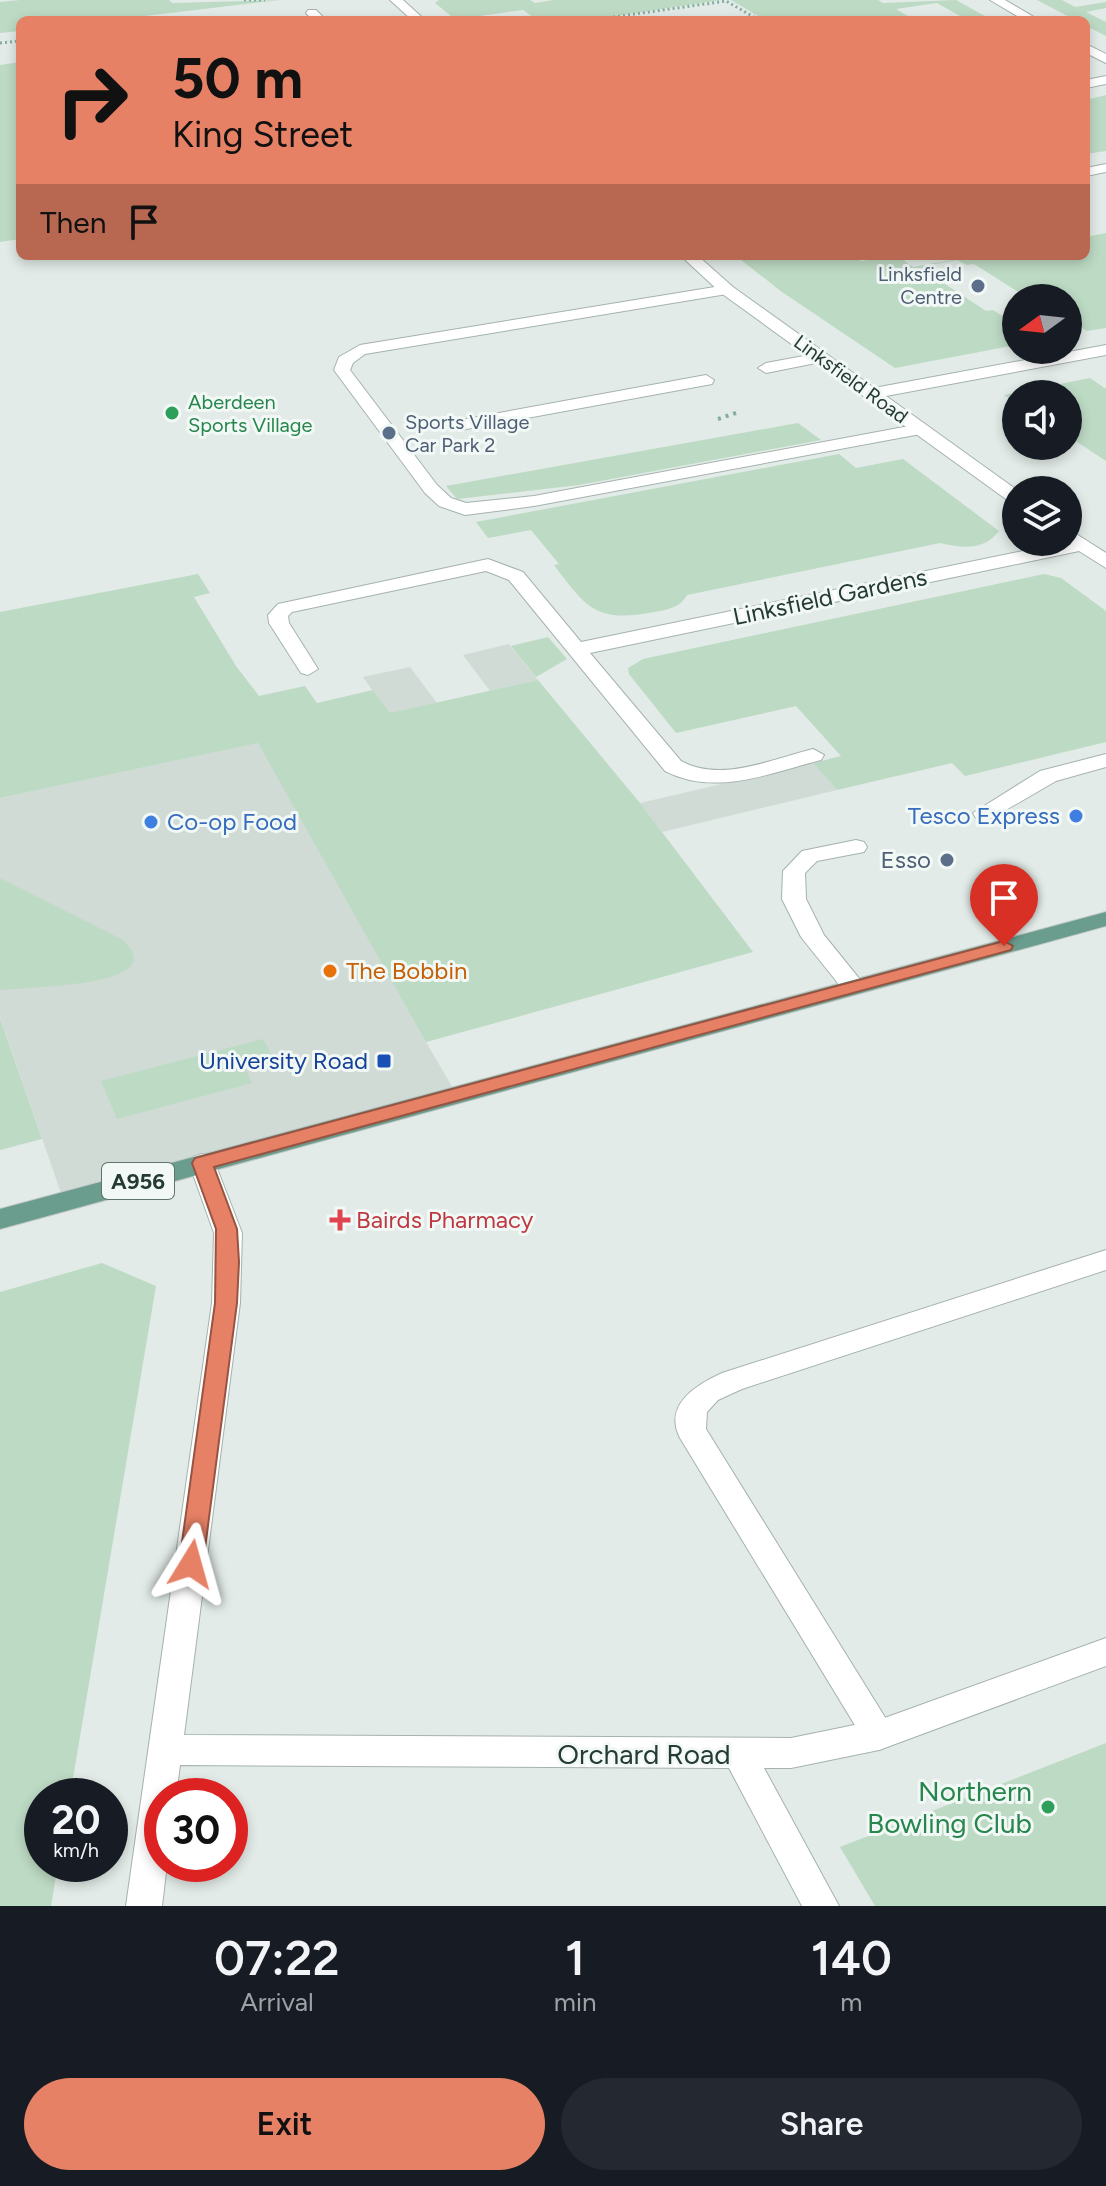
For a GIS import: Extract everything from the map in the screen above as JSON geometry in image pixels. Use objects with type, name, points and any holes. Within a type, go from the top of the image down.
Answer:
[{"type":"main road","name":"A956","points":[[0,1219],[1106,919]]},
{"type":"street","points":[[396,0],[414,16]]},
{"type":"street","points":[[996,0],[1026,16]]},
{"type":"street","name":"Linksfield Road","points":[[693,260],[727,290],[1002,488]]},
{"type":"street","points":[[727,290],[360,350],[345,361],[342,370],[431,489],[445,502],[465,509],[583,493],[920,429]]},
{"type":"street","points":[[870,394],[1106,350]]},
{"type":"street","points":[[766,368],[820,358]]},
{"type":"street","points":[[461,425],[706,380]]},
{"type":"street","name":"Linksfield Gardens","points":[[578,649],[1092,550]]},
{"type":"street","points":[[308,669],[279,623],[278,615],[285,608],[488,565],[516,576],[684,774],[720,777],[813,755]]},
{"type":"street","points":[[984,813],[1015,798],[1029,785],[1048,776],[1106,760]]},
{"type":"street","points":[[854,987],[813,937],[794,899],[794,871],[810,856],[856,847]]},
{"type":"street","points":[[144,1906],[226,1303],[228,1233],[202,1163]]},
{"type":"street","points":[[879,1735],[691,1430],[692,1408],[708,1392],[732,1381],[1106,1260]]},
{"type":"street","name":"Orchard Road","points":[[165,1750],[791,1753],[838,1746],[879,1735],[1106,1652]]},
{"type":"street","points":[[739,1754],[821,1906]]},
{"type":"path","points":[[244,0],[265,0]]},
{"type":"path","points":[[621,16],[726,1],[752,16]]},
{"type":"shaded area","points":[[509,644],[538,680],[490,691],[463,655]]},
{"type":"shaded area","points":[[410,667],[437,703],[389,714],[363,677]]},
{"type":"shaded area","points":[[271,740],[482,1026],[426,1042],[454,1090],[62,1196],[0,1017],[0,798]]},
{"type":"shaded area","points":[[813,763],[837,790],[662,832],[640,803]]},
{"type":"green space","points":[[280,0],[145,16],[16,16],[16,31],[0,33],[0,2]]},
{"type":"green space","points":[[439,0],[530,0],[535,3],[554,0],[721,0],[615,16],[531,16],[523,10],[480,16],[451,16],[435,3]]},
{"type":"green space","points":[[731,0],[878,0],[883,3],[956,0],[985,16],[960,16],[937,3],[896,9],[907,16],[758,16]]},
{"type":"green space","points":[[1037,0],[1062,0],[1075,7],[1106,2],[1106,8],[1086,12],[1106,22],[1106,36],[1090,28],[1090,16],[1067,16]]},
{"type":"green space","points":[[16,63],[16,240],[0,242],[0,65]]},
{"type":"green space","points":[[1106,95],[1106,151],[1090,153],[1090,99]]},
{"type":"green space","points":[[1106,233],[1106,328],[1087,331],[1082,328],[1082,284],[1006,284],[974,264],[967,265],[957,260],[1090,260],[1090,236]]},
{"type":"green space","points":[[741,260],[861,261],[903,260],[913,267],[957,260],[930,265],[938,272],[930,274],[986,311],[993,310],[1002,315],[1002,348],[895,368],[782,292]]},
{"type":"green space","points":[[1090,378],[1106,389],[1106,461],[1082,445],[1080,380]]},
{"type":"green space","points":[[798,423],[821,440],[579,485],[457,499],[446,486]]},
{"type":"green space","points":[[839,454],[856,468],[903,459],[999,531],[980,545],[964,547],[940,543],[687,595],[669,609],[619,615],[606,614],[585,602],[554,565],[559,564],[531,530],[488,538],[476,522]]},
{"type":"green space","points":[[198,574],[210,593],[194,597],[236,666],[259,696],[305,686],[317,703],[373,690],[390,713],[538,680],[640,803],[753,952],[426,1042],[258,743],[0,798],[0,612]]},
{"type":"green space","points":[[1044,574],[1061,578],[1106,611],[1106,742],[965,776],[952,763],[837,790],[813,763],[841,756],[796,706],[676,733],[629,674],[628,668],[643,659]]},
{"type":"green space","points":[[548,637],[567,659],[536,677],[511,646]]},
{"type":"green space","points":[[0,878],[123,940],[132,953],[133,962],[125,970],[93,981],[0,990]]},
{"type":"green space","points":[[0,1018],[42,1139],[0,1150]]},
{"type":"green space","points":[[263,1039],[273,1058],[244,1066],[252,1083],[117,1119],[101,1081]]},
{"type":"green space","points":[[102,1263],[156,1286],[73,1778],[24,1778],[24,1882],[55,1882],[51,1906],[0,1906],[0,1292]]},
{"type":"green space","name":"Northern Bowling Club","points":[[1106,1743],[1106,1906],[875,1906],[840,1847]]},
{"type":"place","name":"Linksfield Centre","points":[[978,286]]},
{"type":"place","name":"Aberdeen Sports Village","points":[[172,413]]},
{"type":"place","name":"Sports Village Car Park 2","points":[[389,433]]},
{"type":"place","name":"Tesco Express","points":[[1076,816]]},
{"type":"place","name":"Co-op Food","points":[[151,822]]},
{"type":"place","name":"Esso","points":[[947,860]]},
{"type":"place","name":"The Bobbin","points":[[330,971]]},
{"type":"place","name":"University Road","points":[[384,1061]]},
{"type":"place","name":"Bairds Pharmacy","points":[[340,1220]]},
{"type":"place","name":"Northern Bowling Club","points":[[1048,1807]]},
{"type":"route","points":[[191,1564],[226,1303],[228,1262],[227,1229],[202,1163],[1004,946]]}]
